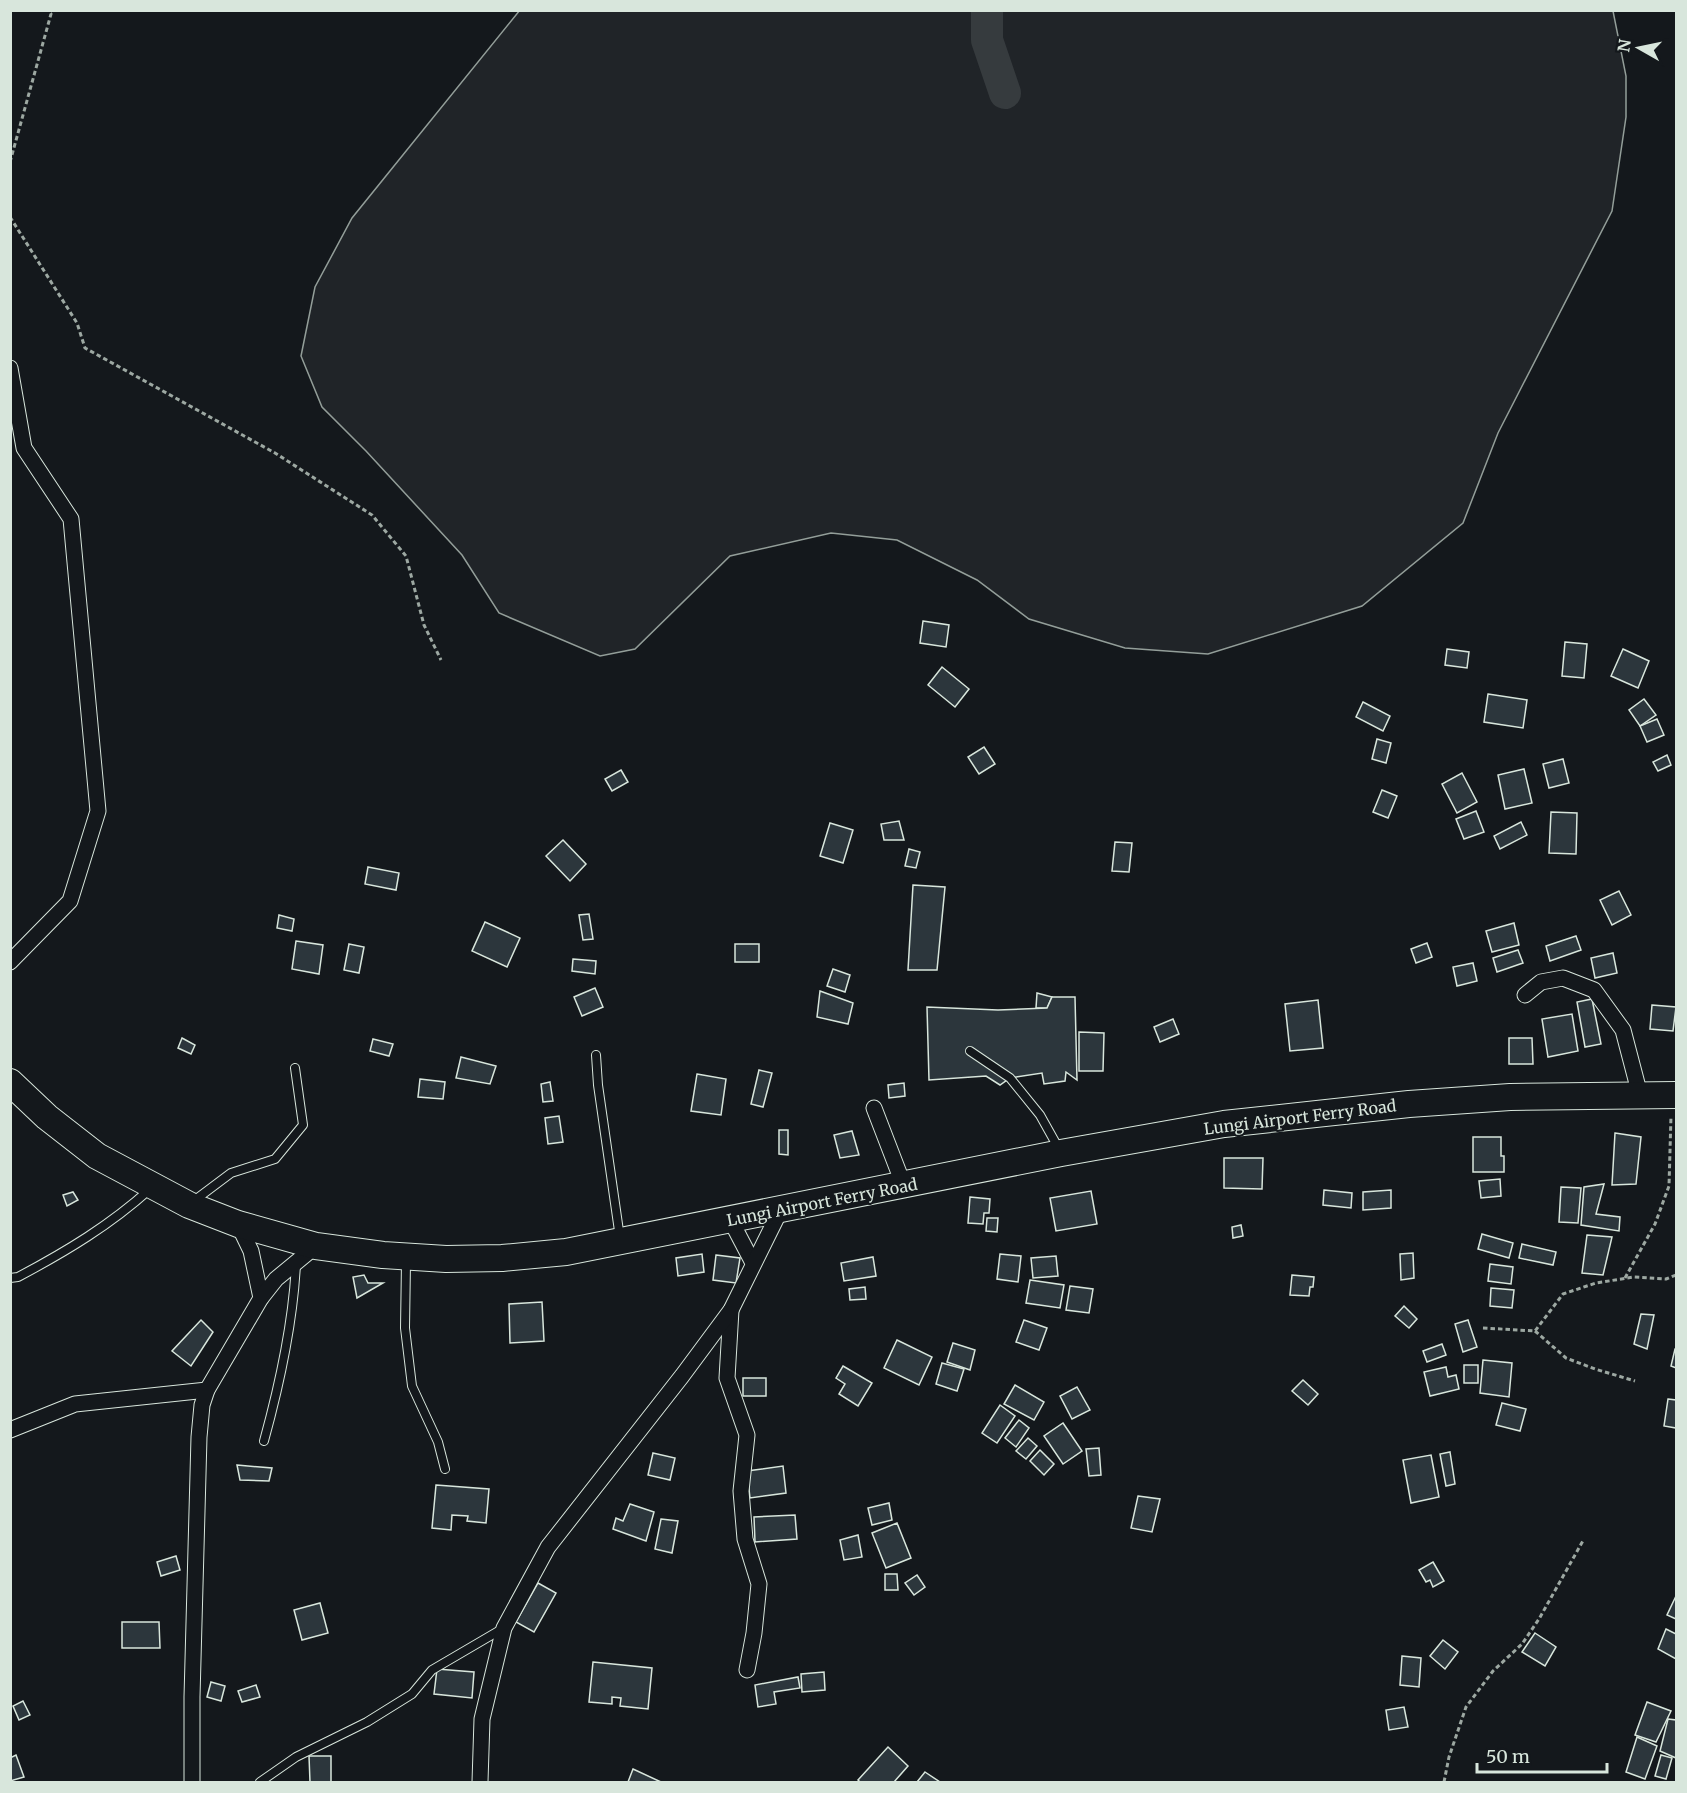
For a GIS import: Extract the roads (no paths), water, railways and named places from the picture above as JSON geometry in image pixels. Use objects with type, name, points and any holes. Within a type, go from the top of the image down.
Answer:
[{"type":"main road","name":"Lungi Airport Ferry Road","points":[[10,1082],[47,1117],[97,1156],[189,1205],[238,1224],[316,1246],[406,1257],[446,1259],[502,1258],[566,1252],[621,1243],[730,1219],[1224,1124],[1409,1104],[1510,1097],[1674,1095]]},
{"type":"street","points":[[10,368],[24,448],[71,519],[98,811],[70,901],[10,962]]},
{"type":"street","points":[[1525,995],[1541,982],[1563,978],[1594,990],[1623,1030],[1640,1095]]},
{"type":"street","points":[[874,1108],[904,1186]]},
{"type":"street","points":[[480,1782],[482,1719],[504,1628],[548,1547],[731,1310],[781,1209]]},
{"type":"street","points":[[730,1219],[753,1263]]},
{"type":"street","points":[[238,1224],[251,1251],[261,1298]]},
{"type":"street","points":[[192,1782],[192,1697],[202,1405],[207,1390],[261,1298],[276,1279],[316,1246]]},
{"type":"street","points":[[731,1310],[727,1378],[747,1435],[741,1491],[745,1539],[759,1584],[754,1633],[747,1670]]},
{"type":"street","points":[[10,1430],[75,1404],[114,1398],[207,1390]]},
{"type":"lane","points":[[970,1051],[1010,1078],[1040,1115],[1061,1154]]},
{"type":"lane","points":[[596,1055],[621,1243]]},
{"type":"lane","points":[[189,1205],[231,1173],[274,1159],[303,1125],[295,1068]]},
{"type":"lane","points":[[10,1278],[68,1250],[123,1213],[154,1185]]},
{"type":"lane","points":[[406,1257],[405,1328],[412,1386],[438,1442],[445,1469]]},
{"type":"lane","points":[[264,1440],[277,1393],[294,1304],[296,1263]]},
{"type":"lane","points":[[260,1782],[296,1757],[367,1722],[412,1694],[432,1670],[504,1628]]},
{"type":"waterway","points":[[987,10],[987,40],[1005,93]]}]
